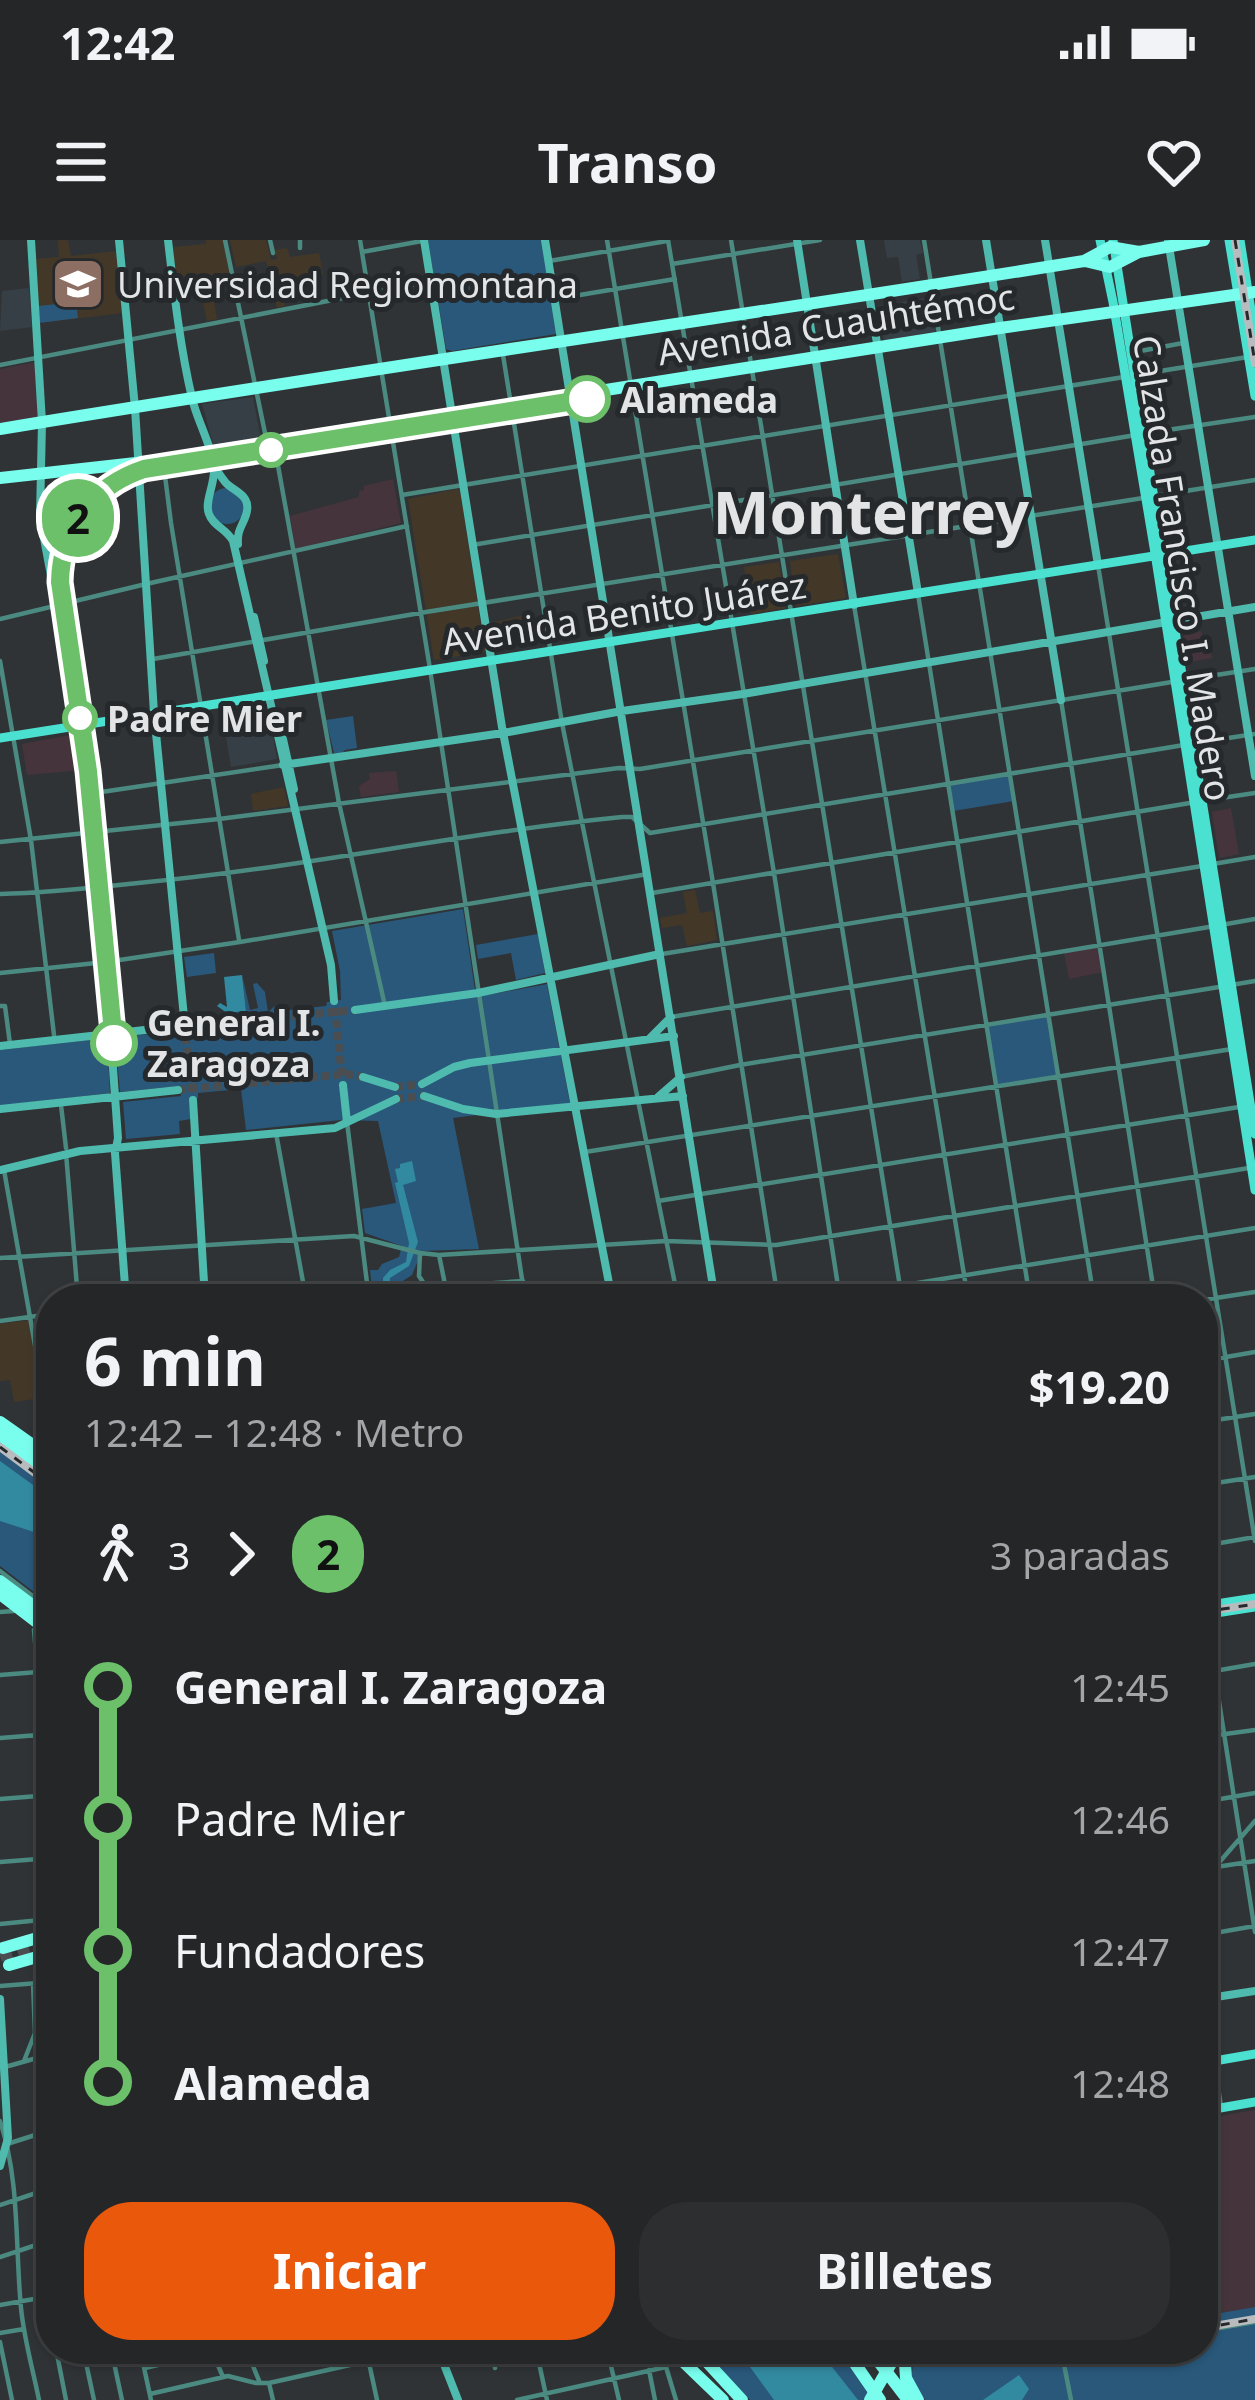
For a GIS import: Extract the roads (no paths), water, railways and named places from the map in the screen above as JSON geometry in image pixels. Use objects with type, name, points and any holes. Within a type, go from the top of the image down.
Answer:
[{"type":"highway","points":[[0,429],[870,296],[1084,261],[1109,251],[1139,252],[1204,240]]},
{"type":"highway","name":"Avenida Cuauhtémoc","points":[[0,478],[138,462],[212,461],[390,424],[1247,293]]},
{"type":"highway","points":[[0,1423],[36,1448]]},
{"type":"highway","points":[[0,1435],[36,1463]]},
{"type":"highway","points":[[0,1581],[36,1608]]},
{"type":"highway","points":[[0,1594],[36,1622]]},
{"type":"highway","points":[[4,1947],[36,1944]]},
{"type":"highway","points":[[4,1947],[17,1957],[7,1972]]},
{"type":"highway","points":[[7,1972],[36,1952]]},
{"type":"highway","points":[[688,2364],[728,2397]]},
{"type":"highway","points":[[705,2364],[728,2397]]},
{"type":"highway","points":[[853,2364],[873,2397]]},
{"type":"highway","points":[[879,2364],[904,2400]]},
{"type":"highway","points":[[873,2397],[891,2364]]},
{"type":"highway","points":[[900,2364],[918,2400]]},
{"type":"highway","points":[[873,2397],[890,2394],[904,2400]]},
{"type":"main road","points":[[1229,240],[1247,293],[1248,357],[1255,396]]},
{"type":"main road","points":[[1240,240],[1255,336]]},
{"type":"main road","name":"Calzada Francisco I. Madero","points":[[1109,251],[1237,1048],[1255,1134]]},
{"type":"main road","name":"Calzada Francisco I. Madero","points":[[1119,310],[1130,352],[1130,376]]},
{"type":"main road","name":"Avenida Benito Juárez","points":[[0,738],[1255,540]]},
{"type":"main road","name":"Calzada Francisco I. Madero","points":[[1249,1106],[1255,1190]]},
{"type":"main road","points":[[1218,1607],[1255,1602]]},
{"type":"main road","points":[[1218,1609],[1242,1609],[1255,1602]]},
{"type":"main road","points":[[1218,2060],[1255,2054]]},
{"type":"main road","points":[[1218,2109],[1255,2102]]},
{"type":"street","points":[[31,240],[42,422],[41,527],[79,725],[100,887],[124,1284]]},
{"type":"street","points":[[119,240],[154,713],[184,1016]]},
{"type":"street","points":[[168,240],[192,399],[212,461],[208,511],[231,536],[240,563]]},
{"type":"street","points":[[225,240],[265,434],[277,460],[339,803],[385,1006]]},
{"type":"street","points":[[270,240],[272,253]]},
{"type":"street","points":[[360,240],[523,1282],[497,1284]]},
{"type":"street","points":[[362,252],[424,240],[490,660],[610,1284]]},
{"type":"street","points":[[545,240],[713,1284]]},
{"type":"street","points":[[607,240],[776,1284]]},
{"type":"street","points":[[549,261],[668,240],[838,1284]]},
{"type":"street","points":[[731,240],[900,1284]]},
{"type":"street","points":[[672,264],[820,240]]},
{"type":"street","points":[[860,240],[1028,1284]]},
{"type":"street","points":[[924,240],[1092,1284]]},
{"type":"street","points":[[986,240],[1153,1284]]},
{"type":"street","points":[[1045,240],[1213,1284]]},
{"type":"street","points":[[797,242],[966,1284]]},
{"type":"street","points":[[1168,243],[1252,734],[1255,776]]},
{"type":"street","points":[[555,299],[675,279]]},
{"type":"street","points":[[0,365],[430,281]]},
{"type":"street","points":[[1130,352],[1186,343]]},
{"type":"street","points":[[502,349],[562,723],[675,1284]]},
{"type":"street","points":[[402,495],[1248,357]]},
{"type":"street","points":[[472,545],[1255,417]]},
{"type":"street","points":[[163,460],[240,942]]},
{"type":"street","points":[[212,461],[230,487],[246,499],[247,514],[237,538],[240,563],[324,931],[334,1001]]},
{"type":"street","points":[[150,659],[1255,480]]},
{"type":"street","points":[[213,492],[230,487]]},
{"type":"street","points":[[222,526],[241,522]]},
{"type":"street","points":[[0,619],[407,526]]},
{"type":"street","points":[[88,794],[503,733],[1255,607]]},
{"type":"street","points":[[0,661],[31,840],[54,1035]]},
{"type":"street","points":[[0,842],[691,762],[1255,668]]},
{"type":"street","points":[[0,894],[169,881],[629,816],[650,833],[1252,734]]},
{"type":"street","points":[[652,893],[1255,793]]},
{"type":"street","points":[[355,1010],[478,993],[783,933],[1255,857]]},
{"type":"street","points":[[0,973],[324,931],[648,874]]},
{"type":"street","points":[[649,1039],[671,1017],[730,1005],[1255,919]]},
{"type":"street","points":[[657,1097],[681,1077],[740,1065],[1255,981]]},
{"type":"street","points":[[3,1006],[5,1045],[172,1027]]},
{"type":"street","points":[[422,1084],[454,1067],[488,1060],[674,1036]]},
{"type":"street","points":[[585,1152],[1255,1045]]},
{"type":"street","points":[[363,1077],[395,1087]]},
{"type":"street","points":[[343,1084],[368,1284]]},
{"type":"street","points":[[0,1109],[178,1090]]},
{"type":"street","points":[[424,1096],[496,1114],[683,1096]]},
{"type":"street","points":[[36,1347],[2,1170],[66,1151],[335,1128],[396,1099]]},
{"type":"street","points":[[193,1100],[204,1284]]},
{"type":"street","points":[[61,1105],[77,1284]]},
{"type":"street","points":[[658,1201],[1249,1106]]},
{"type":"street","points":[[276,1133],[303,1284]]},
{"type":"street","points":[[0,1258],[295,1238],[362,1237],[439,1255],[666,1241],[770,1246],[1253,1167]]},
{"type":"street","points":[[911,1284],[1255,1228]]},
{"type":"street","points":[[418,1253],[422,1284]]},
{"type":"street","points":[[439,1255],[445,1284]]},
{"type":"street","points":[[1218,1298],[1255,1292]]},
{"type":"street","points":[[0,1321],[36,1316]]},
{"type":"street","points":[[1218,1316],[1255,1538],[1218,1544]]},
{"type":"street","points":[[1218,1359],[1255,1352]]},
{"type":"street","points":[[1218,1420],[1255,1414]]},
{"type":"street","points":[[1218,1483],[1255,1477]]},
{"type":"street","points":[[0,1570],[36,1598]]},
{"type":"street","points":[[0,1612],[14,1611]]},
{"type":"street","points":[[34,1630],[36,1647]]},
{"type":"street","points":[[1218,1671],[1255,1664]]},
{"type":"street","points":[[0,1676],[36,1672]]},
{"type":"street","points":[[1218,1703],[1255,1928],[1218,1933]]},
{"type":"street","points":[[1218,1735],[1255,1730]]},
{"type":"street","points":[[0,1738],[36,1735]]},
{"type":"street","points":[[1218,1799],[1255,1793]]},
{"type":"street","points":[[0,1798],[36,1796]]},
{"type":"street","points":[[1218,1864],[1255,1822]]},
{"type":"street","points":[[0,1862],[36,1859]]},
{"type":"street","points":[[1218,1867],[1255,1861]]},
{"type":"street","points":[[0,1924],[36,1920]]},
{"type":"street","points":[[7,1972],[36,1984]]},
{"type":"street","points":[[24,2061],[35,2036],[33,1984]]},
{"type":"street","points":[[1218,1995],[1255,1991]]},
{"type":"street","points":[[0,1999],[20,2301],[39,2400]]},
{"type":"street","points":[[4,2067],[36,2058]]},
{"type":"street","points":[[1218,2095],[1222,2108]]},
{"type":"street","points":[[0,2121],[8,2144],[0,2166]]},
{"type":"street","points":[[8,2144],[36,2135]]},
{"type":"street","points":[[0,2205],[36,2193]]},
{"type":"street","points":[[0,2257],[36,2245]]},
{"type":"street","points":[[0,2305],[36,2298]]},
{"type":"street","points":[[1218,2328],[1255,2322]]},
{"type":"street","points":[[0,2333],[24,2329]]},
{"type":"street","points":[[0,2342],[12,2400]]},
{"type":"street","points":[[59,2364],[66,2400]]},
{"type":"street","points":[[86,2364],[94,2400]]},
{"type":"street","points":[[114,2364],[122,2400]]},
{"type":"street","points":[[144,2364],[151,2397],[223,2377],[260,2384],[352,2364]]},
{"type":"street","points":[[145,2368],[161,2364]]},
{"type":"street","points":[[218,2364],[223,2377]]},
{"type":"street","points":[[252,2364],[260,2384]]},
{"type":"street","points":[[370,2364],[377,2400]]},
{"type":"street","points":[[443,2364],[456,2400]]},
{"type":"street","points":[[494,2364],[495,2368]]},
{"type":"street","points":[[539,2364],[546,2397]]},
{"type":"street","points":[[611,2364],[619,2400]]},
{"type":"street","points":[[1064,2364],[1071,2400]]},
{"type":"street","points":[[517,2400],[667,2367],[676,2400]]},
{"type":"street","points":[[649,2370],[656,2400]]},
{"type":"street","points":[[269,2383],[273,2400]]},
{"type":"street","points":[[579,2386],[583,2400]]},
{"type":"tunnel","points":[[335,1008],[342,1077]]},
{"type":"tunnel","points":[[172,1027],[355,1010]]},
{"type":"tunnel","points":[[184,1024],[192,1093]]},
{"type":"tunnel","points":[[178,1090],[346,1074],[363,1077]]},
{"type":"tunnel","points":[[395,1087],[422,1084]]},
{"type":"tunnel","points":[[396,1099],[424,1096]]},
{"type":"tunnel","points":[[0,1956],[36,1945]]},
{"type":"railway","points":[[1235,240],[1255,363]]},
{"type":"railway","points":[[0,1447],[36,1474]]},
{"type":"railway","points":[[1218,1610],[1255,1604]]},
{"type":"railway","points":[[1218,2325],[1255,2319]]},
{"type":"metro line","name":"2","points":[[114,1043],[88,771],[60,582],[72,528],[87,505],[119,479],[144,469],[587,399]]},
{"type":"place","name":"Universidad Regiomontana","points":[[78,284]]},
{"type":"place","name":"Alameda","points":[[587,399]]},
{"type":"place","name":"Padre Mier","points":[[80,718]]},
{"type":"place","name":"General I. Zaragoza","points":[[114,1043]]},
{"type":"district","name":"Monterrey","points":[[871,511]]}]
